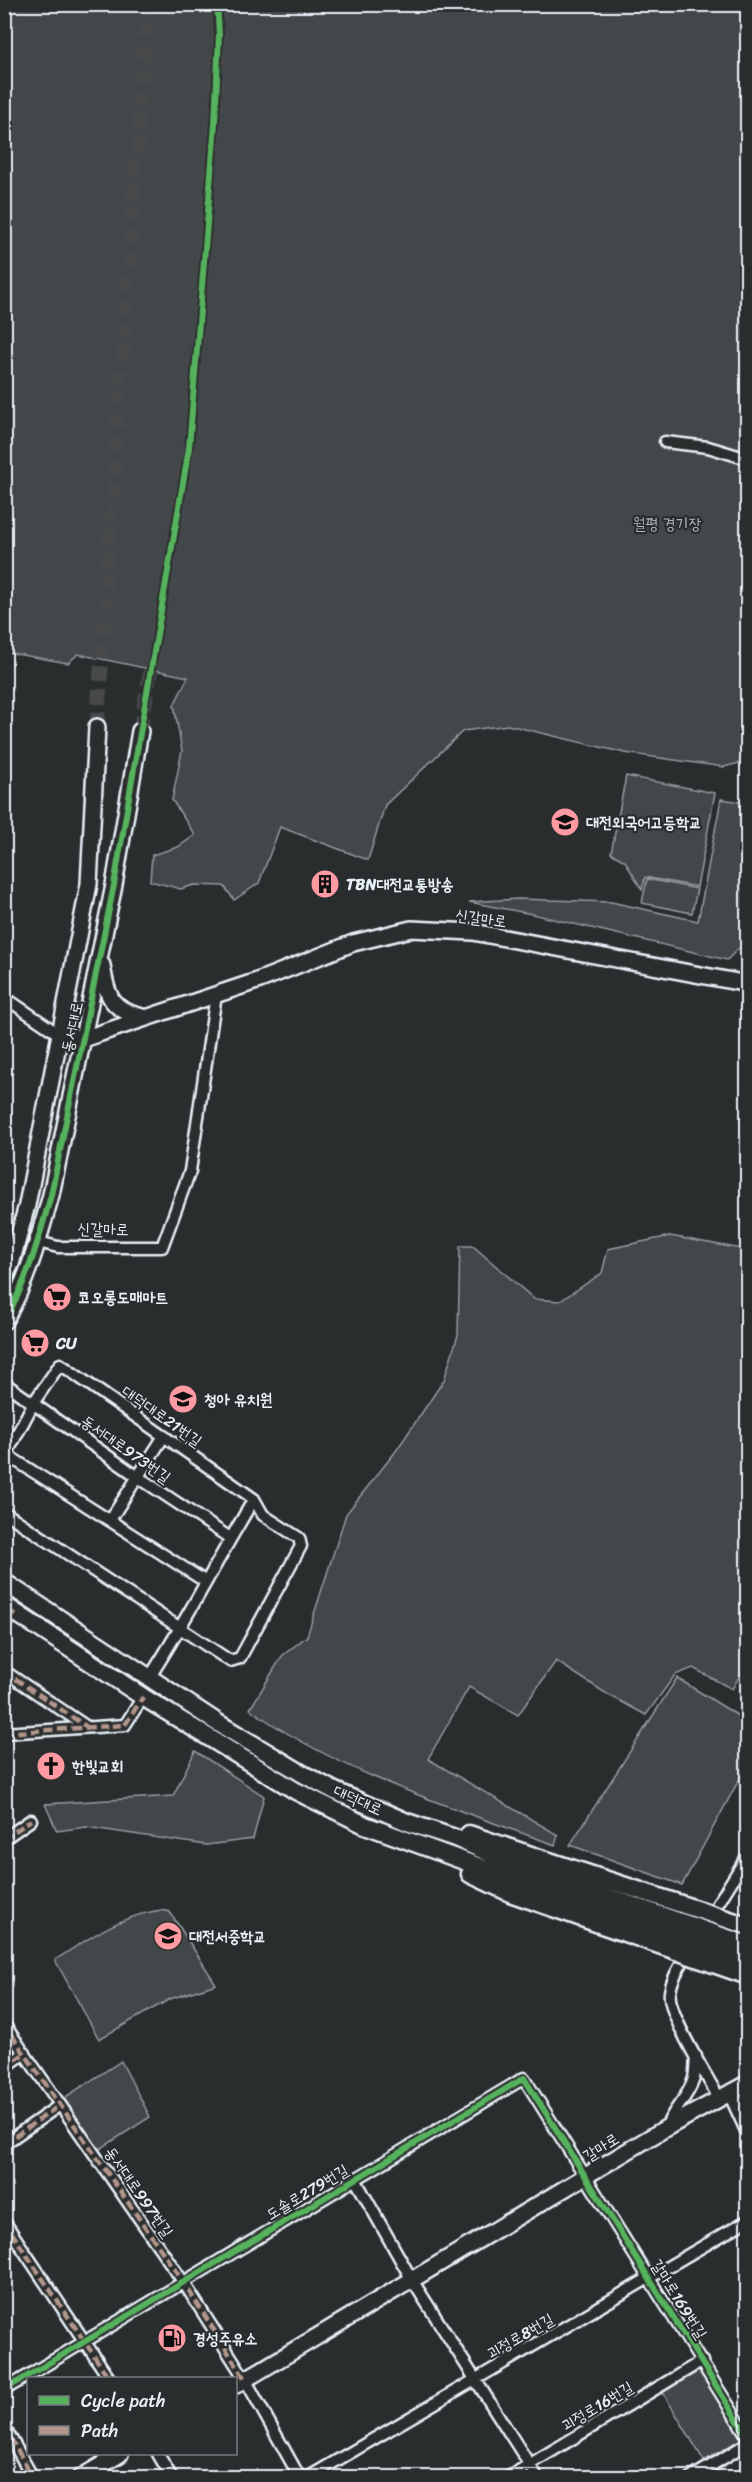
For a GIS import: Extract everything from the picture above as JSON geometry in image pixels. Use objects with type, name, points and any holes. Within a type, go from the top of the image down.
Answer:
[{"type":"main road","name":"대덕대로","points":[[4,1582],[257,1748],[335,1791],[406,1822],[455,1838],[518,1873],[747,1960]]},
{"type":"main road","name":"대덕대로","points":[[10,1608],[248,1764],[328,1808],[402,1840],[450,1856],[518,1873],[747,1945]]},
{"type":"main road","points":[[518,1873],[747,1926]]},
{"type":"main road","points":[[518,1873],[747,1976]]},
{"type":"street","points":[[665,442],[708,447],[747,459]]},
{"type":"street","name":"동서대로","points":[[4,1278],[11,1264],[27,1205],[89,884],[97,727]]},
{"type":"street","name":"동서대로","points":[[4,1321],[16,1301],[38,1242],[51,1195],[114,885],[140,731]]},
{"type":"street","name":"신갈마로","points":[[83,1039],[216,995],[353,943],[411,929],[473,932],[747,984]]},
{"type":"street","points":[[100,956],[106,989],[112,1002],[129,1015],[147,1018]]},
{"type":"street","name":"신갈마로","points":[[38,1242],[58,1247],[162,1247],[190,1171],[216,995]]},
{"type":"street","name":"동서대로","points":[[4,997],[60,1035]]},
{"type":"street","points":[[60,1035],[83,1039]]},
{"type":"street","name":"대덕대로21번길","points":[[182,1627],[230,1661],[240,1658],[301,1546],[298,1538],[264,1515],[254,1499],[60,1364],[34,1402],[6,1457],[206,1582]]},
{"type":"street","name":"동서대로973번길","points":[[4,1383],[230,1538]]},
{"type":"street","points":[[110,1520],[164,1436]]},
{"type":"street","points":[[149,1678],[182,1627],[254,1499]]},
{"type":"street","points":[[4,1512],[182,1627]]},
{"type":"street","points":[[4,1626],[10,1608]]},
{"type":"street","points":[[4,1671],[87,1727]]},
{"type":"street","points":[[4,1733],[125,1725],[143,1697]]},
{"type":"street","points":[[4,1839],[31,1820]]},
{"type":"street","points":[[747,1855],[680,1965],[669,1994],[673,2013],[696,2056],[747,2129]]},
{"type":"street","name":"동서대로997번길","points":[[4,2024],[184,2283],[240,2382],[300,2478]]},
{"type":"street","points":[[4,2068],[26,2053]]},
{"type":"street","points":[[666,2128],[671,2114],[682,2102],[694,2079],[696,2056]]},
{"type":"street","name":"도솔로279번길","points":[[4,2390],[524,2078],[586,2177]]},
{"type":"street","name":"갈마로","points":[[240,2382],[666,2128],[747,2083]]},
{"type":"street","points":[[4,2144],[60,2105]]},
{"type":"street","name":"갈마로169번길","points":[[586,2177],[747,2437]]},
{"type":"street","points":[[355,2180],[412,2280],[538,2478]]},
{"type":"street","name":"괴정로8번길","points":[[307,2478],[747,2220]]},
{"type":"street","points":[[4,2221],[108,2377]]},
{"type":"street","name":"괴정로16번길","points":[[507,2478],[702,2361]]},
{"type":"street","points":[[4,2426],[33,2478]]},
{"type":"street","points":[[691,2478],[747,2443]]},
{"type":"street","points":[[80,2478],[118,2455]]},
{"type":"street","points":[[159,2455],[172,2478]]},
{"type":"green space","name":"월평 경기장","points":[[4,5],[747,5],[747,761],[724,767],[625,753],[508,725],[463,731],[385,805],[368,860],[280,827],[259,883],[234,900],[224,886],[194,885],[181,889],[150,881],[152,855],[178,847],[195,835],[172,800],[182,751],[174,705],[188,677],[78,654],[68,663],[5,652]]},
{"type":"green space","points":[[626,776],[715,793],[697,887],[645,877],[642,890],[625,861],[611,853]]},
{"type":"green space","points":[[721,799],[748,803],[747,940],[727,960],[532,914],[469,902],[518,899],[611,902],[698,921]]},
{"type":"green space","points":[[647,879],[697,889],[692,913],[642,903]]},
{"type":"green space","points":[[670,1236],[747,1250],[748,1661],[732,1689],[693,1668],[675,1675],[646,1715],[607,1694],[556,1661],[518,1715],[469,1687],[428,1759],[558,1835],[555,1845],[359,1771],[285,1732],[250,1709],[282,1656],[307,1636],[346,1514],[396,1451],[444,1380],[458,1335],[460,1246],[473,1246],[534,1299],[560,1301],[602,1273],[608,1249]]},
{"type":"green space","points":[[677,1678],[748,1722],[747,1765],[682,1885],[570,1845]]},
{"type":"green space","points":[[195,1751],[264,1796],[253,1839],[206,1845],[86,1827],[57,1831],[45,1804],[173,1796]]},
{"type":"green space","points":[[162,1910],[170,1912],[216,1984],[170,1999],[99,2039],[55,1960],[119,1922]]},
{"type":"green space","points":[[121,2061],[150,2117],[97,2151],[64,2098]]},
{"type":"green space","points":[[699,2369],[741,2439],[704,2461],[662,2391]]},
{"type":"tunnel","points":[[97,727],[147,4]]},
{"type":"tunnel","points":[[140,731],[189,448],[215,124],[219,34],[217,4]]},
{"type":"marked path","points":[[4,1626],[15,1612]]},
{"type":"marked path","points":[[4,1671],[87,1727]]},
{"type":"marked path","points":[[4,1733],[125,1725],[143,1697]]},
{"type":"marked path","points":[[4,1839],[31,1820]]},
{"type":"marked path","points":[[4,2024],[184,2283],[245,2379]]},
{"type":"marked path","points":[[4,2068],[25,2053]]},
{"type":"marked path","points":[[4,2144],[60,2105]]},
{"type":"marked path","points":[[4,2221],[108,2377]]},
{"type":"marked path","points":[[4,2426],[33,2478]]},
{"type":"cycle path","points":[[4,1321],[26,1276],[51,1195],[114,885],[189,448],[215,124],[219,34],[217,4]]},
{"type":"cycle path","points":[[4,2390],[524,2078],[748,2437]]},
{"type":"place","name":"대전외국어고등학교","points":[[565,822]]},
{"type":"place","name":"TBN대전교통방송","points":[[325,884]]},
{"type":"place","name":"코오롱도매마트","points":[[57,1297]]},
{"type":"place","name":"CU","points":[[35,1343]]},
{"type":"place","name":"청아 유치원","points":[[183,1399]]},
{"type":"place","name":"한빛교회","points":[[51,1766]]},
{"type":"place","name":"대전서중학교","points":[[168,1936]]},
{"type":"place","name":"경성주유소","points":[[172,2338]]}]
